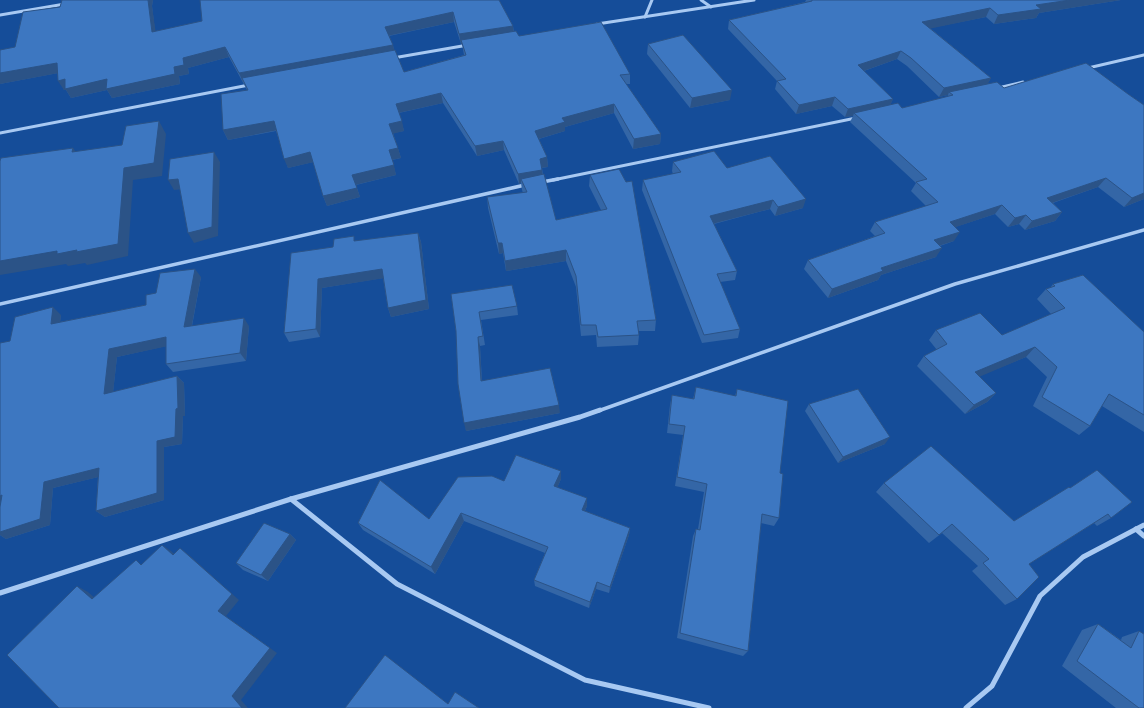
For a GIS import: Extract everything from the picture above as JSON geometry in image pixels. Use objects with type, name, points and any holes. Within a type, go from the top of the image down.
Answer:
[{"type":"street","points":[[645,17],[652,0]]},
{"type":"street","points":[[701,0],[711,6]]},
{"type":"street","points":[[594,24],[754,0]]},
{"type":"street","points":[[0,15],[67,4]]},
{"type":"street","points":[[385,59],[470,45]]},
{"type":"street","points":[[1086,69],[1144,55]]},
{"type":"street","points":[[992,89],[1031,80]]},
{"type":"street","points":[[0,134],[254,84]]},
{"type":"street","points":[[536,183],[860,117]]},
{"type":"street","points":[[0,304],[528,185]]},
{"type":"street","points":[[0,593],[291,499],[580,417],[955,284],[1144,230]]},
{"type":"street","points":[[291,499],[397,584],[585,680],[709,708]]},
{"type":"street","points":[[966,708],[992,686],[1040,596],[1083,557],[1144,525]]},
{"type":"street","points":[[1136,529],[1144,536]]},
{"type":"building","points":[[62,0],[148,0],[152,32],[202,21],[200,0],[499,0],[513,26],[459,34],[453,12],[385,27],[393,45],[239,73],[225,47],[183,58],[184,65],[174,67],[175,74],[106,89],[107,79],[65,89],[65,79],[58,81],[57,63],[0,73],[0,50],[15,47],[23,12],[60,7]]},
{"type":"building","points":[[812,0],[1070,0],[1036,5],[1041,9],[998,15],[990,8],[922,22],[991,78],[944,88],[911,58],[901,51],[858,65],[893,99],[848,109],[835,97],[799,105],[777,81],[786,79],[729,20]]},
{"type":"building","points":[[601,22],[630,74],[620,75],[661,134],[634,139],[614,104],[562,118],[565,122],[535,131],[547,157],[540,159],[542,170],[518,174],[503,141],[475,146],[441,93],[396,104],[402,121],[389,124],[398,148],[389,150],[394,165],[352,175],[357,188],[323,196],[310,152],[284,159],[274,121],[223,130],[221,94],[248,90],[242,78],[395,50],[404,72],[466,55],[461,40],[516,31],[519,36]]},
{"type":"building","points":[[683,35],[732,90],[692,98],[648,44]]},
{"type":"building","points":[[1086,63],[1144,105],[1144,193],[1132,198],[1106,178],[1047,198],[1062,212],[1032,221],[1026,215],[1015,218],[1002,205],[950,222],[960,232],[934,240],[942,248],[881,268],[883,271],[832,289],[808,260],[885,233],[875,222],[938,202],[916,182],[927,179],[854,113],[898,103],[902,108],[953,95],[949,92],[997,82],[1004,88]]},
{"type":"building","points":[[159,121],[154,163],[124,168],[118,244],[76,252],[77,250],[57,254],[57,251],[0,261],[1,158],[73,148],[72,152],[122,145],[126,126]]},
{"type":"building","points":[[714,151],[727,168],[770,156],[806,199],[778,207],[773,200],[710,216],[737,271],[717,274],[740,329],[704,335],[643,180],[681,172],[673,162]]},
{"type":"building","points":[[214,152],[212,227],[188,233],[178,179],[168,180],[170,159]]},
{"type":"building","points":[[619,169],[626,182],[632,181],[656,320],[637,321],[639,335],[598,337],[596,325],[581,325],[576,276],[566,250],[505,261],[502,243],[498,243],[487,197],[527,192],[521,179],[544,174],[556,220],[607,209],[590,175]]},
{"type":"building","points":[[418,233],[426,300],[388,308],[382,269],[318,279],[316,329],[284,333],[291,253],[333,247],[334,239],[354,236],[354,241]]},
{"type":"building","points":[[195,269],[184,327],[244,318],[240,353],[166,364],[166,337],[109,349],[104,394],[177,376],[178,408],[176,409],[175,437],[157,441],[157,493],[96,511],[99,468],[44,482],[40,519],[0,532],[0,507],[2,495],[0,496],[0,343],[10,341],[15,317],[53,307],[51,324],[146,305],[146,295],[156,293],[160,273]]},
{"type":"building","points":[[1083,275],[1144,332],[1144,415],[1109,394],[1090,426],[1042,397],[1057,367],[1035,347],[975,372],[996,393],[974,405],[924,356],[947,344],[936,330],[980,313],[1002,335],[1065,308],[1046,289],[1055,286],[1053,284]]},
{"type":"building","points":[[512,285],[517,306],[479,312],[483,336],[478,337],[481,381],[550,368],[559,405],[464,423],[458,384],[456,331],[451,294]]},
{"type":"building","points":[[696,387],[736,396],[737,389],[788,401],[780,473],[783,474],[779,518],[762,514],[748,651],[680,633],[696,529],[700,530],[707,484],[677,477],[685,426],[669,424],[672,395],[694,399]]},
{"type":"building","points":[[858,389],[890,437],[843,457],[809,404]]},
{"type":"building","points":[[931,446],[1014,521],[1069,487],[1070,488],[1097,470],[1132,502],[1111,518],[1108,514],[1029,564],[1039,577],[1017,599],[983,563],[989,559],[952,524],[939,535],[884,483]]},
{"type":"building","points":[[516,455],[561,471],[554,486],[587,498],[582,510],[630,528],[610,587],[597,582],[590,602],[534,580],[548,547],[461,513],[431,567],[358,523],[380,480],[429,519],[458,477],[492,476],[504,481]]},
{"type":"building","points":[[264,523],[290,534],[261,575],[236,563]]},
{"type":"building","points":[[162,545],[173,555],[180,548],[232,594],[218,611],[270,648],[232,696],[242,708],[59,708],[7,655],[77,586],[92,599],[136,560],[141,565]]},
{"type":"building","points":[[1098,624],[1131,648],[1139,631],[1144,634],[1144,708],[1139,708],[1077,661]]},
{"type":"building","points":[[385,655],[448,704],[455,692],[479,708],[345,708]]}]
